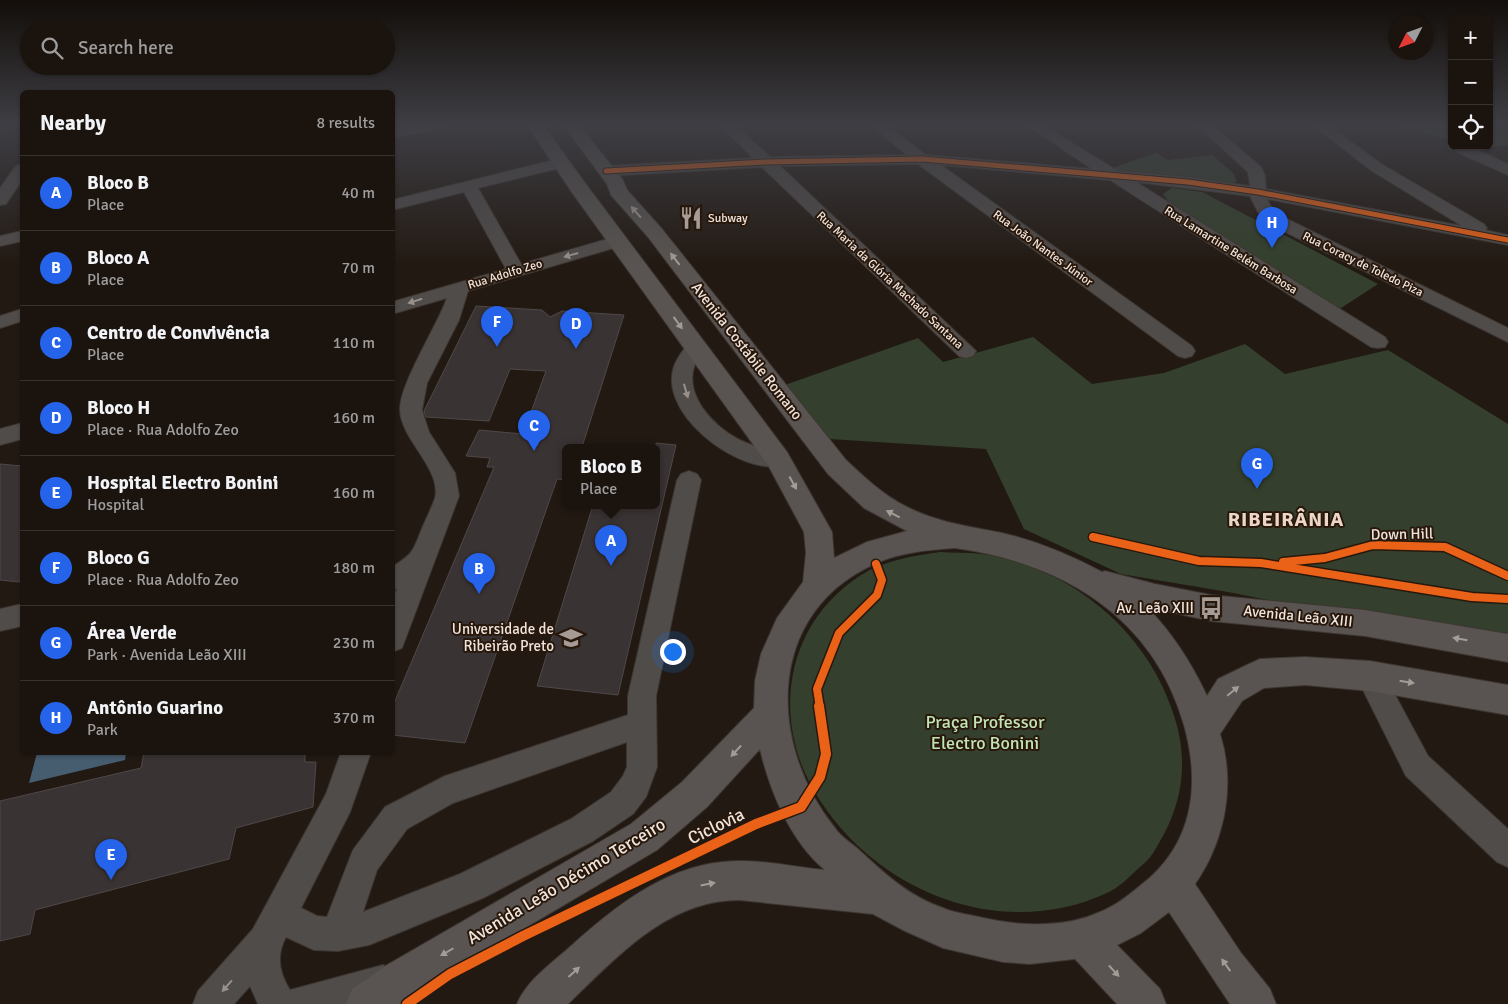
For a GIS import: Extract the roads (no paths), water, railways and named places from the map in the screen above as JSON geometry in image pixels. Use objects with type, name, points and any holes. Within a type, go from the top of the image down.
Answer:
[{"type":"main road","points":[[569,173],[778,458],[818,532],[820,553],[818,586]]},
{"type":"main road","name":"Avenida Costábile Romano","points":[[606,173],[837,467],[859,491],[880,507],[906,520],[955,536]]},
{"type":"main road","points":[[588,198],[607,197],[613,182]]},
{"type":"main road","points":[[955,536],[992,541],[1041,554],[1090,579],[1131,610],[1166,650],[1193,696],[1204,729],[1211,783],[1206,819],[1193,853],[1173,884],[1134,917],[1083,938],[1015,944],[944,929],[879,895],[821,841],[784,778],[769,715],[771,677],[780,642],[796,612],[818,586],[844,566],[874,551],[907,541],[955,536]]},
{"type":"main road","name":"Avenida Leão XIII","points":[[1090,579],[1155,597],[1211,608],[1365,622],[1508,648]]},
{"type":"main road","points":[[1204,729],[1230,690],[1260,674],[1305,671],[1370,676],[1508,700]]},
{"type":"main road","name":"Avenida Leão Décimo Terceiro","points":[[367,1004],[401,979],[644,837],[673,816],[699,791],[769,715]]},
{"type":"main road","points":[[538,1004],[625,926],[654,906],[690,888],[720,881],[756,882],[879,895]]},
{"type":"main road","points":[[1173,884],[1227,967],[1255,1004]]},
{"type":"main road","points":[[1083,938],[1145,1004]]},
{"type":"street","points":[[0,200],[19,173]]},
{"type":"street","points":[[395,203],[522,173]]},
{"type":"street","points":[[613,182],[634,173]]},
{"type":"street","name":"Rua Maria da Glória Machado Santana","points":[[777,173],[966,351]]},
{"type":"street","name":"Rua João Nantes Júnior","points":[[940,173],[1185,351]]},
{"type":"street","points":[[1083,173],[1188,182],[1258,192],[1505,240]]},
{"type":"street","name":"Rua Lamartine Belém Barbosa","points":[[1107,173],[1378,342]]},
{"type":"street","name":"Rua Coracy de Toledo Piza","points":[[1257,173],[1260,179],[1258,192],[1262,209],[1277,221],[1508,336]]},
{"type":"street","points":[[1385,173],[1418,194],[1505,240]]},
{"type":"street","points":[[469,186],[516,271]]},
{"type":"street","points":[[0,241],[20,236]]},
{"type":"street","name":"Rua Adolfo Zeo","points":[[395,307],[618,241]]},
{"type":"street","points":[[395,631],[404,603],[447,496],[443,473],[418,433],[411,410],[416,383],[449,320],[460,288]]},
{"type":"street","points":[[0,322],[20,316]]},
{"type":"street","points":[[696,347],[686,358],[682,374],[685,392],[692,408],[720,439],[743,451],[778,458]]},
{"type":"street","points":[[0,437],[20,432]]},
{"type":"street","points":[[273,928],[338,934],[369,928],[471,886],[582,830],[622,803],[636,786],[642,767],[642,696],[688,480]]},
{"type":"street","points":[[395,578],[422,562]]},
{"type":"street","points":[[0,620],[20,615]]},
{"type":"street","points":[[1370,676],[1417,766],[1508,851]]},
{"type":"street","points":[[338,934],[364,861],[396,818],[445,791],[643,722]]},
{"type":"street","points":[[211,1004],[273,928],[339,801],[355,755]]},
{"type":"street","points":[[273,928],[261,973],[265,986],[278,1004]]},
{"type":"street","points":[[300,1004],[401,979]]},
{"type":"water","points":[[36,755],[126,755],[125,760],[29,783]]},
{"type":"place","name":"Subway","points":[[691,218]]},
{"type":"place","name":"Antônio Guarino","points":[[1272,248]]},
{"type":"place","name":"Bloco G","points":[[497,347]]},
{"type":"place","name":"Bloco H","points":[[576,349]]},
{"type":"place","name":"Centro de Convivência","points":[[534,451]]},
{"type":"place","name":"Área Verde","points":[[1257,489]]},
{"type":"place","name":"Bloco B","points":[[611,566]]},
{"type":"place","name":"Bloco A","points":[[479,594]]},
{"type":"place","name":"Av. Leão XIII","points":[[1211,608]]},
{"type":"place","name":"Universidade de Ribeirão Preto","points":[[571,638]]},
{"type":"place","name":"Hospital Electro Bonini","points":[[111,880]]},
{"type":"district","name":"RIBEIRÂNIA","points":[[1286,519]]},
{"type":"park label","name":"Praça Professor Electro Bonini","points":[[985,732]]}]
